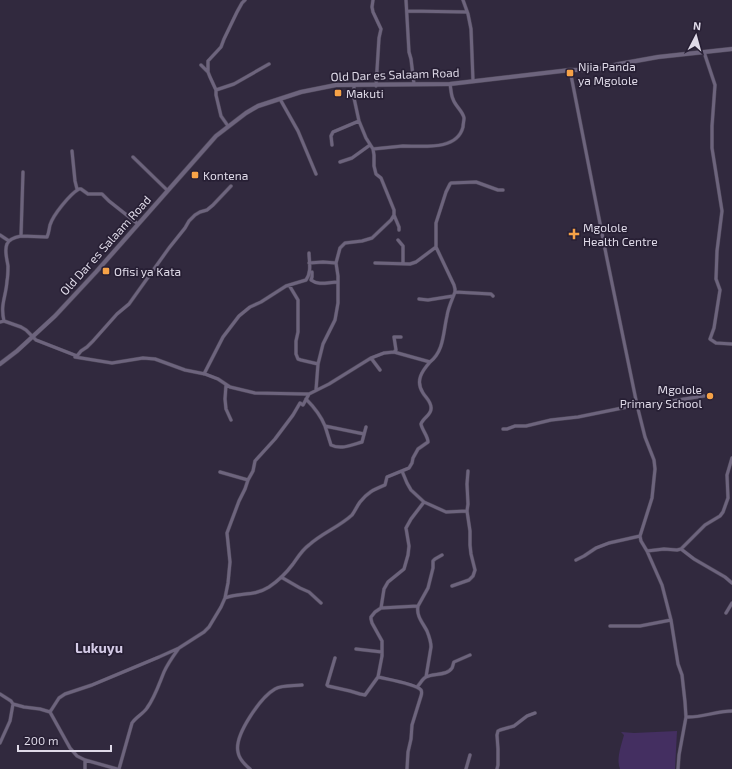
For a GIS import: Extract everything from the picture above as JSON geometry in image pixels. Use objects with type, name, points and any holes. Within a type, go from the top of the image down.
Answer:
[{"type":"street","points":[[228,126],[221,116],[216,90],[208,72],[208,61],[221,47],[237,12],[245,0]]},
{"type":"street","points":[[373,0],[373,12],[381,29],[379,38],[376,86]]},
{"type":"street","points":[[406,0],[409,52],[414,84]]},
{"type":"street","points":[[463,0],[467,12],[471,36],[473,81]]},
{"type":"street","points":[[407,11],[467,12]]},
{"type":"street","name":"Old Dar es Salaam Road","points":[[0,364],[17,351],[55,316],[96,272],[216,136],[246,113],[258,106],[301,92],[336,85],[376,86],[450,84],[570,70],[594,70],[658,57],[732,49]]},
{"type":"street","points":[[704,52],[715,85],[712,148],[722,211],[716,272],[716,279],[720,290],[714,328],[710,339],[716,343],[732,344]]},
{"type":"street","points":[[216,90],[234,84],[269,64]]},
{"type":"street","points":[[201,65],[208,72]]},
{"type":"street","points":[[570,70],[637,405],[645,437],[654,460],[655,469],[652,498],[640,536],[662,585],[671,620],[682,680],[686,717],[678,769]]},
{"type":"street","points":[[373,149],[400,146],[435,146],[446,144],[455,140],[460,135],[462,130],[464,117],[453,100],[450,84]]},
{"type":"street","points":[[354,85],[354,98],[359,121],[366,138],[373,149],[374,170],[381,178],[394,210],[394,215],[399,230]]},
{"type":"street","points":[[280,99],[298,131],[316,174]]},
{"type":"street","points":[[332,145],[331,136],[333,132],[359,121]]},
{"type":"street","points":[[340,162],[352,158],[370,145]]},
{"type":"street","points":[[72,151],[77,190]]},
{"type":"street","points":[[133,157],[167,190]]},
{"type":"street","points":[[20,236],[23,172]]},
{"type":"street","points":[[225,598],[233,595],[258,592],[269,587],[281,577],[310,543],[350,516],[370,492],[385,485],[387,477],[411,466],[418,449],[428,442],[421,424],[422,420],[430,413],[432,407],[427,397],[420,389],[420,378],[421,373],[438,353],[442,343],[447,315],[455,292],[454,285],[436,247],[436,223],[450,184],[475,182],[498,190],[503,190]]},
{"type":"street","points":[[76,356],[87,347],[117,314],[129,304],[189,221],[200,212],[207,210],[213,205],[231,186]]},
{"type":"street","points":[[4,321],[1,312],[1,304],[6,290],[8,265],[6,250],[7,244],[9,241],[20,236],[47,237],[50,224],[56,214],[67,199],[77,190],[81,189],[91,195],[102,194],[138,224]]},
{"type":"street","points":[[316,390],[318,364],[323,344],[335,320],[338,303],[338,276],[336,263],[340,248],[345,243],[372,238],[391,220],[394,215]]},
{"type":"street","points":[[0,235],[9,241]]},
{"type":"street","points":[[398,240],[403,246],[403,264]]},
{"type":"street","points":[[375,263],[410,264],[416,262],[436,247]]},
{"type":"street","points":[[204,374],[223,337],[239,316],[250,307],[261,302],[286,286],[308,278],[310,273],[309,253]]},
{"type":"street","points":[[309,263],[336,263]]},
{"type":"street","points":[[312,272],[311,280],[315,283],[321,284],[338,282]]},
{"type":"street","points":[[289,285],[298,300],[296,354],[301,360],[318,364]]},
{"type":"street","points":[[455,292],[491,294],[493,296]]},
{"type":"street","points":[[419,299],[428,300],[453,296]]},
{"type":"street","points":[[0,322],[4,321],[21,327],[36,340],[76,356],[75,357],[112,363],[150,358],[218,379],[230,387],[256,393],[309,394]]},
{"type":"street","points":[[394,352],[396,350],[394,337],[401,337]]},
{"type":"street","points":[[50,712],[59,698],[65,694],[92,685],[179,648],[204,632],[209,627],[225,598],[228,583],[230,562],[227,533],[239,500],[253,471],[255,461],[275,439],[300,403],[303,405],[309,394],[341,377],[371,358],[384,353],[394,352],[430,362]]},
{"type":"street","points":[[371,358],[380,370]]},
{"type":"street","points":[[226,385],[226,409],[231,420]]},
{"type":"street","points":[[503,429],[515,426],[526,426],[551,420],[578,417],[637,405],[704,396]]},
{"type":"street","points":[[306,399],[316,410],[325,426],[332,446],[344,448],[362,442],[366,427]]},
{"type":"street","points":[[325,426],[364,434]]},
{"type":"street","points":[[647,551],[664,548],[677,550],[681,549],[705,525],[720,516],[723,512],[730,490],[727,484],[727,476],[732,458]]},
{"type":"street","points":[[402,471],[411,490],[424,502],[446,512],[467,511]]},
{"type":"street","points":[[452,586],[469,580],[473,576],[475,570],[471,554],[467,511],[468,504],[466,484],[468,471]]},
{"type":"street","points":[[220,472],[248,480]]},
{"type":"street","points":[[381,608],[384,589],[388,582],[404,569],[409,546],[406,528],[424,502]]},
{"type":"street","points":[[576,560],[596,548],[609,543],[640,536]]},
{"type":"street","points":[[681,549],[732,583]]},
{"type":"street","points":[[417,687],[426,677],[431,644],[418,613],[418,606],[428,588],[433,561],[442,555]]},
{"type":"street","points":[[281,577],[309,592],[320,603]]},
{"type":"street","points":[[726,613],[732,603]]},
{"type":"street","points":[[335,658],[332,670],[326,683],[328,686],[365,695],[378,677],[382,652],[382,641],[372,623],[371,617],[381,608],[418,606]]},
{"type":"street","points":[[610,626],[640,626],[671,620]]},
{"type":"street","points":[[0,694],[13,704],[24,708],[40,709],[50,712],[70,748],[77,756],[85,760],[118,769],[132,723],[147,708],[156,694],[165,670],[179,648]]},
{"type":"street","points":[[356,649],[382,652]]},
{"type":"street","points":[[426,677],[443,674],[450,671],[454,662],[470,655]]},
{"type":"street","points":[[378,677],[409,684],[420,689],[422,693],[412,726],[407,769]]},
{"type":"street","points":[[250,769],[243,763],[238,751],[238,744],[242,730],[257,707],[268,694],[275,689],[302,685]]},
{"type":"street","points":[[0,743],[10,721],[13,704]]},
{"type":"street","points":[[686,717],[693,718],[723,711],[732,711]]},
{"type":"street","points":[[497,769],[498,732],[514,726],[527,716],[535,713]]},
{"type":"street","points":[[466,769],[470,755]]},
{"type":"street","points":[[85,760],[85,769]]},
{"type":"shaded area","points":[[677,731],[675,769],[620,769],[620,748],[624,735],[621,732],[634,733]]},
{"type":"place","name":"Njia Panda ya Mgolole","points":[[570,73]]},
{"type":"place","name":"Makuti","points":[[338,93]]},
{"type":"place","name":"Kontena","points":[[195,175]]},
{"type":"place","name":"Mgolole Health Centre","points":[[574,234]]},
{"type":"place","name":"Ofisi ya Kata","points":[[106,271]]},
{"type":"place","name":"Mgolole Primary School","points":[[710,396]]},
{"type":"district","name":"Lukuyu","points":[[99,647]]}]
